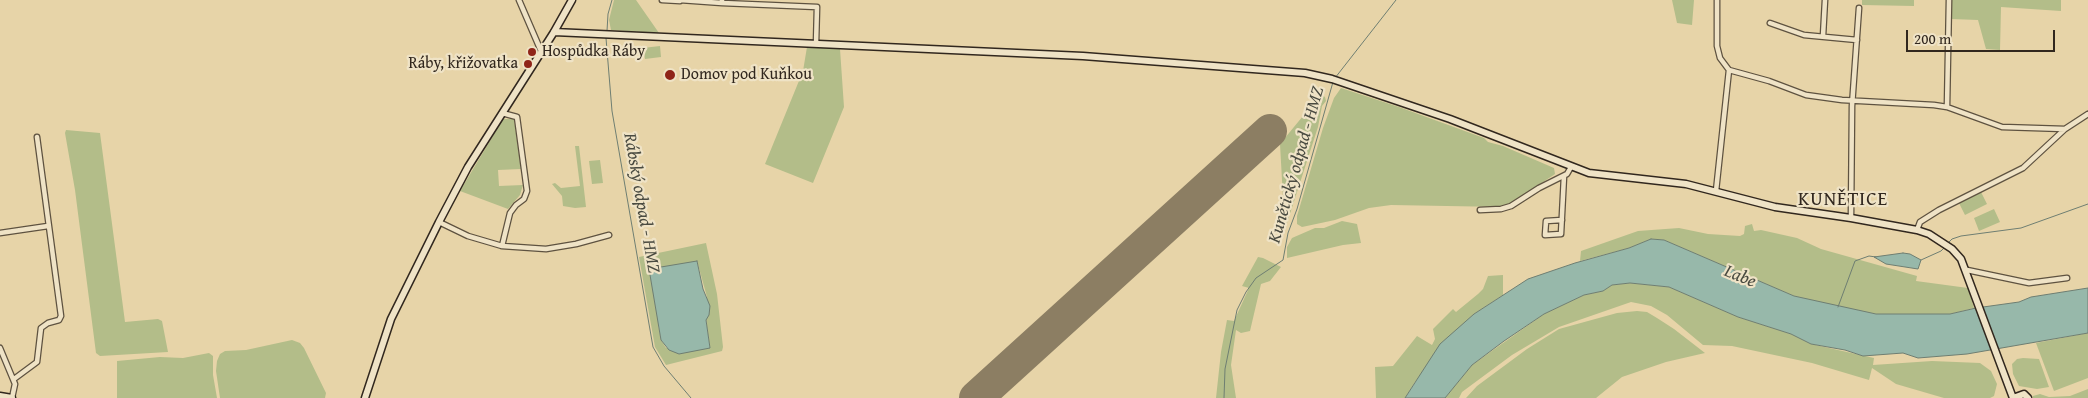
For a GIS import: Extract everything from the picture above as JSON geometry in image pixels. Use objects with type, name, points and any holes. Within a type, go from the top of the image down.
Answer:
[{"type":"street","points":[[519,0],[541,51]]},
{"type":"street","points":[[365,398],[391,319],[439,222],[468,167],[554,32],[572,0]]},
{"type":"street","points":[[662,0],[722,1],[817,7],[816,44]]},
{"type":"street","points":[[1718,0],[1716,46],[1720,58],[1729,70],[1769,81],[1806,95],[1854,101],[1947,107],[1996,125],[2065,129]]},
{"type":"street","points":[[1823,36],[1825,0]]},
{"type":"street","points":[[1947,107],[1949,0]]},
{"type":"street","points":[[1851,218],[1859,8]]},
{"type":"street","points":[[1770,24],[1804,35],[1857,40]]},
{"type":"street","points":[[554,32],[1082,56],[1305,73],[1335,80],[1450,119],[1589,173],[1686,184],[1775,207],[1918,230],[1940,239],[1961,259],[1967,270],[2013,398],[2024,394],[2028,398]]},
{"type":"street","points":[[1716,191],[1729,70]]},
{"type":"street","points":[[502,113],[517,117],[526,191],[524,199],[510,213],[502,246]]},
{"type":"street","points":[[1918,230],[1920,222],[1939,210],[2023,168],[2065,129],[2088,114]]},
{"type":"street","points":[[14,380],[37,362],[41,328],[48,323],[59,320],[61,316],[37,137]]},
{"type":"street","points":[[1480,210],[1501,209],[1511,206],[1539,188],[1564,176],[1572,167]]},
{"type":"street","points":[[1562,220],[1546,221],[1545,235],[1561,234],[1562,220],[1564,176]]},
{"type":"street","points":[[439,222],[468,236],[502,246],[546,249],[576,244],[609,235]]},
{"type":"street","points":[[0,233],[48,226]]},
{"type":"street","points":[[1967,270],[2029,283],[2067,278]]},
{"type":"street","points":[[0,348],[15,386],[12,398],[0,396]]},
{"type":"green space","points":[[614,0],[636,0],[659,33],[611,30],[609,20]]},
{"type":"green space","points":[[1672,0],[1694,0],[1692,25],[1677,23]]},
{"type":"green space","points":[[1862,0],[1914,0],[1914,6],[1862,5]]},
{"type":"green space","points":[[1949,0],[2061,0],[2061,11],[2001,7],[2000,50],[1986,49],[1978,20],[1951,19]]},
{"type":"green space","points":[[660,46],[661,57],[645,59],[643,48]]},
{"type":"green space","points":[[807,47],[840,49],[844,107],[813,183],[765,164],[803,71]]},
{"type":"green space","points":[[1341,88],[1484,138],[1488,142],[1503,146],[1554,168],[1555,174],[1503,207],[1391,205],[1369,208],[1335,220],[1302,227],[1297,224],[1297,216],[1323,128],[1334,98]]},
{"type":"green space","points":[[1321,94],[1325,97],[1326,101],[1322,106],[1318,127],[1287,223],[1284,216],[1280,144]]},
{"type":"green space","points":[[503,119],[514,119],[521,169],[498,170],[499,186],[523,185],[520,195],[508,209],[460,191]]},
{"type":"green space","points":[[66,130],[100,133],[125,322],[158,319],[162,321],[168,352],[100,356],[96,353]]},
{"type":"green space","points":[[575,146],[579,146],[586,207],[575,208],[563,206],[562,196],[552,184],[555,183],[561,188],[580,186]]},
{"type":"green space","points":[[600,160],[603,183],[592,184],[589,161]]},
{"type":"green space","points":[[1981,192],[1987,204],[1965,215],[1959,203]]},
{"type":"green space","points":[[1994,209],[2000,222],[1979,231],[1974,218]]},
{"type":"green space","points":[[1342,221],[1357,224],[1361,243],[1343,245],[1287,258],[1287,247],[1292,238],[1315,228],[1324,228]]},
{"type":"green space","points":[[1752,224],[1754,231],[1761,230],[1797,238],[1821,249],[1917,276],[1916,281],[1968,288],[1974,308],[1950,314],[1876,314],[1838,307],[1794,296],[1664,240],[1651,239],[1629,248],[1580,261],[1581,251],[1638,231],[1679,228],[1708,234],[1740,236],[1744,234],[1745,226]]},
{"type":"green space","points":[[706,243],[717,294],[722,351],[666,365],[655,347],[639,257]],"holes":[[[697,261],[707,297],[706,320],[710,348],[666,348],[661,340],[658,324]]]},
{"type":"green space","points":[[1258,257],[1281,267],[1270,281],[1261,284],[1250,331],[1241,333],[1236,330],[1231,365],[1236,398],[1216,398],[1227,320],[1234,321],[1249,288],[1242,286]]},
{"type":"green space","points":[[1503,275],[1503,295],[1474,314],[1415,382],[1405,398],[1376,398],[1375,367],[1393,366],[1417,336],[1432,345],[1435,339],[1433,329],[1453,309],[1456,312],[1478,294],[1483,289],[1488,276]]},
{"type":"green space","points":[[1630,283],[1669,287],[1738,317],[1791,334],[1811,344],[1874,358],[1873,365],[1932,361],[1980,363],[1991,371],[1997,384],[1994,396],[1990,398],[1944,398],[1896,384],[1872,368],[1869,380],[1812,363],[1732,346],[1703,345],[1667,315],[1651,306],[1631,302],[1559,327],[1512,355],[1462,392],[1459,398],[1445,398],[1472,365],[1544,314],[1584,295],[1603,291],[1612,285]]},
{"type":"green space","points":[[1647,312],[1657,318],[1705,353],[1666,362],[1622,377],[1596,398],[1466,398],[1477,386],[1527,349],[1559,329],[1617,313]]},
{"type":"green space","points":[[2088,333],[2088,378],[2054,391],[2036,343]]},
{"type":"green space","points":[[292,340],[300,343],[304,348],[326,393],[325,398],[220,398],[216,371],[220,354],[225,351],[246,350]]},
{"type":"green space","points":[[209,353],[213,356],[213,375],[217,398],[117,398],[117,361],[160,357],[183,358]]},
{"type":"green space","points":[[2017,359],[2039,359],[2049,387],[2037,389],[2019,386],[2013,374],[2012,364]]},
{"type":"green space","points":[[2088,389],[2088,398],[2033,398],[2033,396],[2040,394],[2049,397],[2070,396]]},
{"type":"water","name":"Labe","points":[[1651,239],[1664,240],[1794,296],[1876,314],[1950,314],[2019,302],[2031,297],[2088,288],[2088,333],[1967,354],[1918,358],[1903,353],[1863,356],[1845,350],[1811,344],[1791,334],[1738,317],[1669,287],[1630,283],[1612,285],[1603,291],[1584,295],[1544,314],[1472,365],[1445,398],[1405,398],[1440,344],[1474,314],[1528,279],[1575,263],[1629,248]]},
{"type":"water","points":[[1903,253],[1910,254],[1921,260],[1918,269],[1886,264],[1874,257]]},
{"type":"water","points":[[697,261],[703,289],[710,306],[709,315],[706,320],[710,348],[679,354],[669,350],[661,340],[649,269]]},
{"type":"waterway","name":"Rábský odpad - HMZ","points":[[607,31],[608,14],[612,0]]},
{"type":"waterway","name":"Kunětický odpad - HMZ","points":[[1335,78],[1396,0]]},
{"type":"waterway","name":"Rábský odpad - HMZ","points":[[606,38],[612,111],[653,347],[664,366],[691,398]]},
{"type":"waterway","name":"Kunětický odpad - HMZ","points":[[1224,398],[1225,369],[1237,310],[1256,278],[1283,260],[1288,233],[1297,209],[1333,82]]},
{"type":"waterway","points":[[1948,243],[1952,239],[1961,236],[2021,228],[2088,204]]},
{"type":"waterway","points":[[1921,260],[1944,248]]},
{"type":"waterway","points":[[1838,307],[1855,261],[1869,256],[1876,257]]},
{"type":"runway","points":[[976,398],[1270,131]]},
{"type":"place","name":"Hospůdka Ráby","points":[[532,52]]},
{"type":"place","name":"Ráby, křižovatka","points":[[528,64]]},
{"type":"place","name":"Domov pod Kuňkou","points":[[670,75]]},
{"type":"district","name":"KUNĚTICE","points":[[1843,200]]}]
